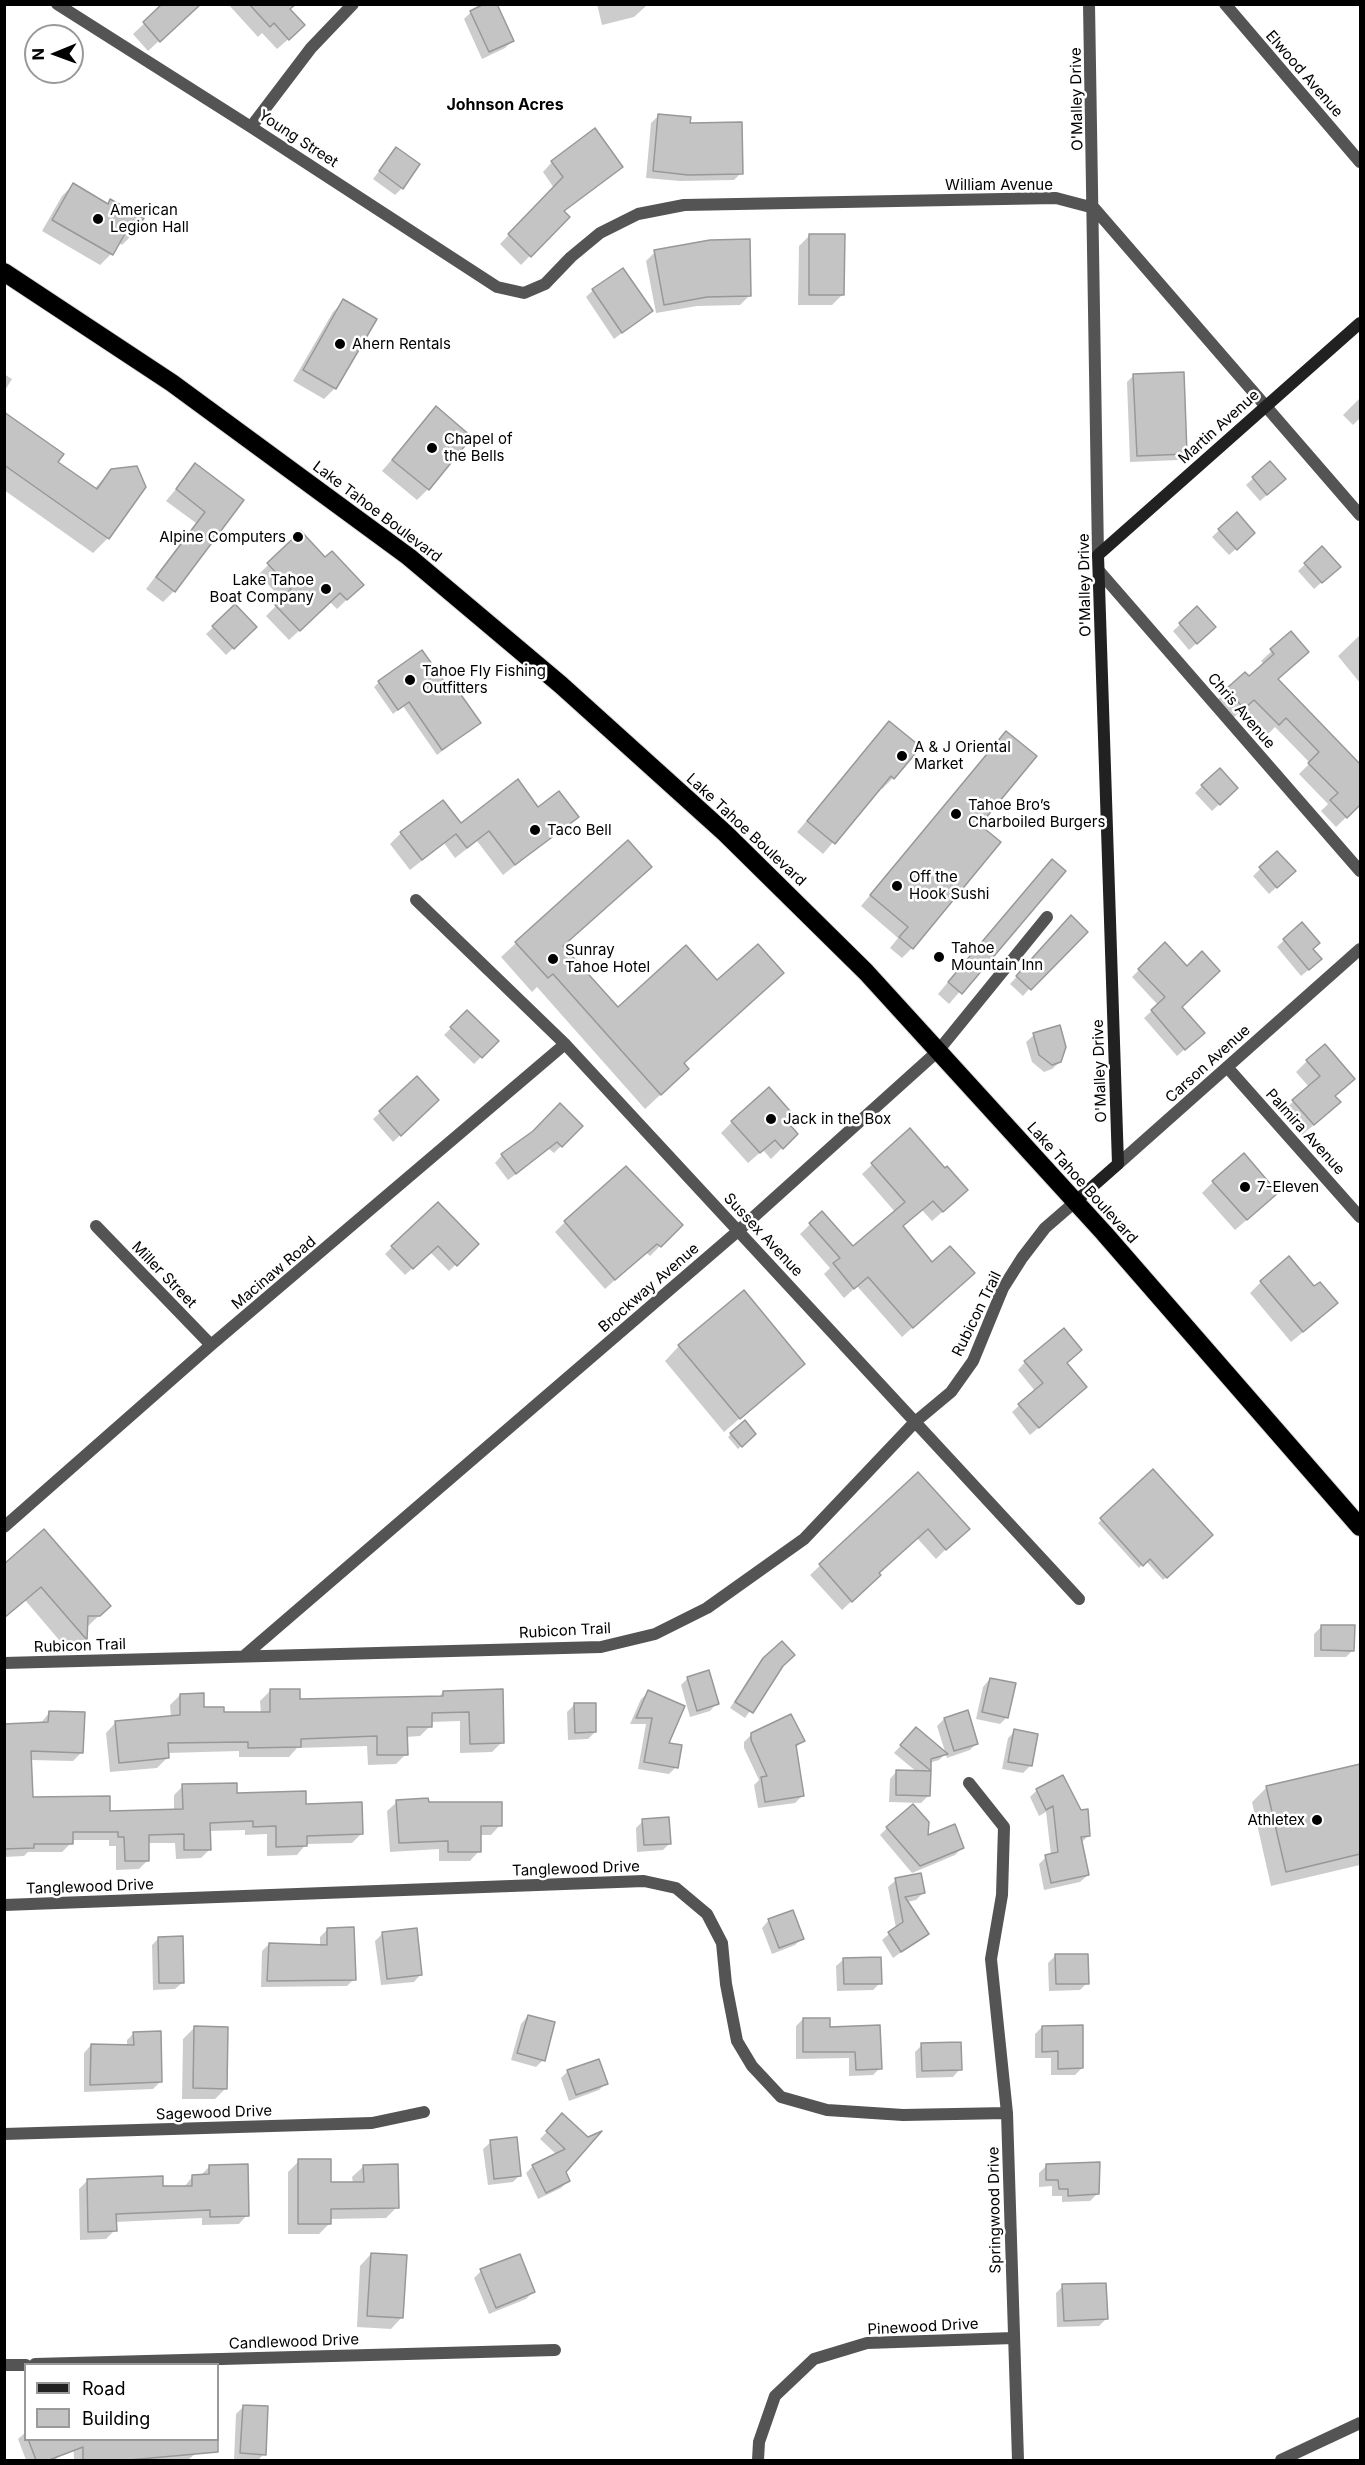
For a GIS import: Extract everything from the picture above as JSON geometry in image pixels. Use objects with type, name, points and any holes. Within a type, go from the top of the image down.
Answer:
[{"type":"highway","name":"Lake Tahoe Boulevard","points":[[4,272],[172,383],[343,507],[450,591],[561,685],[725,833],[866,972],[1075,1202],[1359,1521]]},
{"type":"street","name":"Young Street","points":[[57,4],[251,126],[497,287],[524,293]]},
{"type":"street","points":[[251,126],[311,48],[353,4]]},
{"type":"street","name":"O'Malley Drive","points":[[1089,4],[1098,555],[1118,1164]]},
{"type":"street","name":"Elwood Avenue","points":[[1225,4],[1360,162]]},
{"type":"street","name":"William Avenue","points":[[524,293],[545,284],[571,257],[600,233],[638,214],[684,205],[1056,198],[1094,208]]},
{"type":"street","points":[[1094,208],[1360,515]]},
{"type":"street","name":"Martin Avenue","points":[[1098,555],[1360,322]]},
{"type":"street","name":"Chris Avenue","points":[[1099,571],[1360,871]]},
{"type":"street","name":"Sussex Avenue","points":[[416,900],[565,1044],[1079,1599]]},
{"type":"street","name":"Brockway Avenue","points":[[244,1656],[738,1231],[938,1051],[1047,917]]},
{"type":"street","name":"Carson Avenue","points":[[1075,1202],[1360,949]]},
{"type":"street","name":"Macinaw Road","points":[[7,1520],[565,1044]]},
{"type":"street","name":"Palmira Avenue","points":[[1227,1067],[1360,1217]]},
{"type":"street","name":"Rubicon Trail","points":[[4,1663],[601,1647],[655,1634],[708,1608],[804,1539],[915,1422],[951,1392],[972,1361],[1003,1288],[1022,1258],[1045,1228],[1075,1202]]},
{"type":"street","name":"Miller Street","points":[[96,1226],[211,1345]]},
{"type":"street","name":"Springwood Drive","points":[[969,1783],[1004,1827],[1002,1895],[991,1959],[1007,2113],[1018,2460]]},
{"type":"street","name":"Tanglewood Drive","points":[[4,1905],[644,1881],[676,1888],[707,1914],[722,1943],[726,1984],[737,2041],[752,2066],[781,2097],[827,2110],[903,2115],[1007,2113]]},
{"type":"street","name":"Sagewood Drive","points":[[4,2134],[372,2122],[424,2112]]},
{"type":"street","name":"Pinewood Drive","points":[[758,2460],[759,2442],[775,2396],[814,2359],[867,2343],[1013,2338]]},
{"type":"street","name":"Candlewood Drive","points":[[72,2363],[555,2350]]},
{"type":"street","points":[[4,2365],[24,2365]]},
{"type":"street","points":[[1281,2460],[1360,2423]]},
{"type":"building","points":[[162,4],[201,4],[160,42],[143,22]]},
{"type":"building","points":[[249,4],[296,4],[290,9],[305,25],[289,40],[274,23],[270,27]]},
{"type":"building","points":[[484,4],[497,4],[514,41],[489,52],[470,11]]},
{"type":"building","points":[[658,114],[691,117],[690,123],[742,122],[743,174],[688,175],[653,171]]},
{"type":"building","points":[[595,128],[623,167],[564,211],[570,217],[531,257],[508,234],[563,177],[551,161]]},
{"type":"building","points":[[396,147],[420,164],[403,189],[379,171]]},
{"type":"building","name":"American Legion Hall","points":[[73,183],[108,204],[110,199],[144,218],[134,235],[127,230],[113,255],[52,220]]},
{"type":"building","points":[[809,234],[845,234],[844,295],[809,295]]},
{"type":"building","points":[[750,239],[751,296],[707,297],[664,305],[654,250],[710,240]]},
{"type":"building","points":[[623,268],[653,311],[622,333],[592,289]]},
{"type":"building","name":"Ahern Rentals","points":[[343,299],[377,319],[336,389],[303,370]]},
{"type":"building","points":[[1184,372],[1187,454],[1137,456],[1133,374]]},
{"type":"building","name":"Chapel of the Bells","points":[[436,406],[472,437],[429,490],[392,460]]},
{"type":"building","points":[[4,412],[64,454],[58,462],[97,489],[111,469],[137,466],[146,487],[109,539],[4,465]]},
{"type":"building","points":[[1270,461],[1286,479],[1267,495],[1252,477]]},
{"type":"building","points":[[195,463],[244,500],[175,592],[156,577],[205,512],[176,489]]},
{"type":"building","points":[[1237,512],[1255,533],[1237,550],[1218,529]]},
{"type":"building","name":"Lake Tahoe Boat Company","points":[[301,531],[325,557],[332,551],[364,585],[347,600],[340,593],[300,631],[275,605],[291,589],[267,563]]},
{"type":"building","points":[[1322,546],[1341,567],[1322,583],[1304,563]]},
{"type":"building","points":[[235,604],[257,627],[234,649],[212,626]]},
{"type":"building","points":[[1197,606],[1216,627],[1197,644],[1179,623]]},
{"type":"building","points":[[1291,631],[1309,652],[1278,679],[1360,764],[1360,805],[1347,818],[1330,800],[1338,793],[1308,763],[1319,752],[1286,718],[1279,725],[1254,700],[1244,709],[1227,688],[1245,672],[1249,676],[1274,654],[1270,649]]},
{"type":"building","points":[[422,650],[454,695],[459,692],[481,723],[442,750],[409,702],[398,710],[378,681]]},
{"type":"building","points":[[889,721],[921,747],[894,779],[891,776],[835,844],[807,821]]},
{"type":"building","points":[[1006,731],[1037,756],[980,825],[1001,842],[913,949],[899,937],[908,927],[870,895]]},
{"type":"building","points":[[1220,768],[1238,788],[1220,805],[1201,785]]},
{"type":"building","points":[[518,779],[538,807],[559,791],[579,817],[515,865],[489,831],[467,848],[456,834],[422,860],[400,832],[443,800],[461,823]]},
{"type":"building","name":"Sunray Tahoe Hotel","points":[[628,840],[652,867],[563,946],[618,1007],[686,945],[717,980],[758,944],[784,973],[684,1063],[689,1069],[661,1095],[553,974],[548,978],[515,942]]},
{"type":"building","points":[[1277,851],[1296,871],[1277,888],[1259,867]]},
{"type":"building","points":[[1052,859],[1066,871],[962,994],[948,982]]},
{"type":"building","points":[[1071,915],[1088,932],[1031,990],[1016,976]]},
{"type":"building","points":[[1302,922],[1320,943],[1313,949],[1322,959],[1309,970],[1283,939]]},
{"type":"building","points":[[1165,942],[1187,966],[1202,951],[1220,971],[1182,1007],[1205,1033],[1185,1050],[1151,1010],[1165,997],[1138,969]]},
{"type":"building","points":[[467,1010],[499,1041],[482,1058],[450,1027]]},
{"type":"building","points":[[1060,1025],[1066,1047],[1061,1062],[1052,1065],[1039,1055],[1033,1033]]},
{"type":"building","points":[[1325,1044],[1355,1079],[1335,1096],[1341,1102],[1314,1125],[1292,1100],[1320,1076],[1306,1060]]},
{"type":"building","points":[[417,1076],[439,1100],[401,1136],[379,1111]]},
{"type":"building","points":[[769,1087],[798,1120],[791,1126],[798,1134],[783,1149],[775,1140],[760,1153],[731,1121]]},
{"type":"building","points":[[560,1103],[583,1126],[562,1147],[557,1142],[516,1174],[501,1154],[533,1131]]},
{"type":"building","points":[[910,1128],[968,1190],[943,1212],[933,1201],[903,1226],[932,1262],[950,1246],[975,1273],[913,1328],[868,1277],[854,1289],[833,1263],[840,1258],[809,1223],[822,1211],[853,1246],[905,1202],[871,1163]]},
{"type":"building","name":"7-Eleven","points":[[1244,1153],[1278,1193],[1247,1220],[1212,1181]]},
{"type":"building","points":[[626,1166],[683,1225],[661,1247],[657,1244],[615,1280],[564,1221]]},
{"type":"building","points":[[438,1202],[479,1244],[457,1266],[438,1246],[413,1269],[391,1246]]},
{"type":"building","points":[[1289,1256],[1314,1286],[1320,1282],[1338,1303],[1303,1332],[1260,1281]]},
{"type":"building","points":[[744,1290],[805,1364],[740,1419],[678,1345]]},
{"type":"building","points":[[1064,1328],[1082,1350],[1067,1363],[1087,1387],[1039,1428],[1018,1404],[1043,1383],[1024,1361]]},
{"type":"building","points":[[745,1420],[756,1434],[742,1447],[730,1433]]},
{"type":"building","points":[[1153,1469],[1213,1535],[1167,1578],[1150,1559],[1143,1566],[1100,1518]]},
{"type":"building","points":[[918,1472],[970,1529],[946,1550],[928,1529],[879,1573],[881,1575],[852,1602],[819,1564]]},
{"type":"building","points":[[44,1529],[111,1606],[100,1616],[88,1616],[87,1640],[41,1587],[4,1618],[4,1564]]},
{"type":"building","points":[[1321,1625],[1355,1625],[1354,1651],[1321,1650]]},
{"type":"building","points":[[782,1641],[795,1655],[783,1666],[753,1713],[735,1702],[763,1658]]},
{"type":"building","points":[[709,1670],[719,1704],[697,1711],[687,1677]]},
{"type":"building","points":[[990,1678],[1016,1683],[1008,1718],[982,1712]]},
{"type":"building","points":[[270,1689],[300,1689],[300,1699],[443,1696],[443,1691],[503,1689],[504,1743],[470,1744],[469,1712],[432,1713],[432,1727],[407,1727],[408,1755],[377,1755],[377,1736],[301,1739],[301,1747],[248,1748],[248,1742],[168,1743],[169,1758],[119,1763],[115,1721],[180,1715],[180,1694],[204,1693],[204,1707],[224,1707],[224,1712],[270,1712]]},
{"type":"building","points":[[648,1690],[685,1706],[669,1743],[682,1745],[678,1768],[644,1762],[652,1718],[636,1718]]},
{"type":"building","points":[[574,1703],[596,1703],[596,1732],[575,1733]]},
{"type":"building","points":[[968,1710],[978,1744],[954,1751],[944,1718]]},
{"type":"building","points":[[49,1711],[85,1712],[83,1753],[31,1751],[33,1797],[110,1796],[110,1811],[183,1809],[182,1784],[237,1783],[237,1793],[306,1791],[306,1804],[362,1802],[363,1834],[307,1836],[307,1846],[276,1847],[276,1826],[253,1827],[253,1821],[210,1823],[211,1850],[184,1850],[184,1834],[149,1835],[149,1861],[125,1861],[124,1837],[118,1837],[118,1832],[73,1832],[73,1844],[34,1844],[34,1848],[4,1849],[4,1724],[48,1722]]},
{"type":"building","points":[[791,1714],[805,1741],[796,1745],[804,1796],[765,1802],[761,1777],[767,1776],[751,1740],[751,1733]]},
{"type":"building","points":[[916,1727],[948,1754],[931,1759],[931,1771],[900,1745]]},
{"type":"building","points":[[1014,1729],[1038,1734],[1032,1766],[1008,1762]]},
{"type":"building","name":"Athletex","points":[[1360,1764],[1360,1854],[1286,1872],[1266,1786]]},
{"type":"building","points":[[896,1770],[931,1771],[930,1796],[896,1795]]},
{"type":"building","points":[[1063,1775],[1081,1810],[1088,1809],[1090,1836],[1081,1837],[1089,1875],[1051,1883],[1045,1855],[1058,1852],[1053,1806],[1046,1810],[1036,1789]]},
{"type":"building","points":[[428,1798],[429,1802],[502,1802],[502,1826],[481,1826],[481,1852],[448,1852],[448,1841],[399,1843],[396,1800]]},
{"type":"building","points":[[913,1804],[929,1822],[928,1835],[955,1824],[964,1848],[920,1866],[886,1827]]},
{"type":"building","points":[[669,1817],[671,1844],[644,1845],[642,1819]]},
{"type":"building","points":[[921,1873],[925,1893],[905,1897],[929,1934],[901,1952],[888,1932],[903,1922],[895,1878]]},
{"type":"building","points":[[793,1910],[804,1939],[779,1948],[768,1919]]},
{"type":"building","points":[[354,1927],[356,1980],[267,1981],[269,1943],[327,1945],[327,1928]]},
{"type":"building","points":[[417,1928],[422,1975],[387,1979],[382,1932]]},
{"type":"building","points":[[183,1936],[184,1983],[159,1983],[158,1937]]},
{"type":"building","points":[[1055,1954],[1088,1954],[1089,1984],[1056,1984]]},
{"type":"building","points":[[881,1957],[882,1984],[844,1984],[843,1958]]},
{"type":"building","points":[[528,2015],[555,2022],[545,2061],[517,2053]]},
{"type":"building","points":[[803,2018],[830,2018],[830,2027],[880,2025],[882,2069],[856,2070],[855,2052],[803,2052]]},
{"type":"building","points":[[1083,2025],[1083,2068],[1058,2069],[1058,2051],[1042,2052],[1042,2026]]},
{"type":"building","points":[[194,2026],[228,2027],[227,2089],[193,2088]]},
{"type":"building","points":[[161,2031],[162,2082],[90,2085],[91,2044],[134,2045],[133,2032]]},
{"type":"building","points":[[961,2042],[962,2070],[922,2071],[921,2043]]},
{"type":"building","points":[[599,2059],[608,2084],[576,2095],[567,2070]]},
{"type":"building","points":[[562,2113],[588,2137],[602,2131],[566,2172],[570,2181],[546,2193],[532,2165],[565,2149],[546,2131]]},
{"type":"building","points":[[517,2137],[521,2176],[494,2179],[490,2140]]},
{"type":"building","points":[[298,2159],[331,2159],[331,2182],[364,2182],[363,2165],[398,2164],[399,2208],[331,2209],[331,2224],[298,2224]]},
{"type":"building","points":[[1100,2162],[1099,2194],[1068,2196],[1068,2189],[1059,2189],[1058,2180],[1046,2180],[1046,2164]]},
{"type":"building","points":[[248,2164],[249,2216],[210,2217],[210,2210],[116,2214],[117,2231],[88,2232],[87,2179],[163,2176],[163,2186],[192,2186],[192,2175],[209,2174],[209,2165]]},
{"type":"building","points":[[371,2253],[407,2255],[403,2318],[367,2316]]},
{"type":"building","points":[[520,2254],[535,2292],[496,2308],[480,2269]]},
{"type":"building","points":[[1106,2283],[1108,2319],[1064,2321],[1062,2284]]},
{"type":"building","points":[[243,2405],[268,2406],[266,2455],[240,2453]]},
{"type":"building","points":[[29,2441],[218,2441],[218,2452],[129,2460],[83,2460],[83,2447],[49,2460],[36,2460]]},
{"type":"place","name":"American Legion Hall","points":[[98,219]]},
{"type":"place","name":"Ahern Rentals","points":[[340,344]]},
{"type":"place","name":"Chapel of the Bells","points":[[432,448]]},
{"type":"place","name":"Alpine Computers","points":[[298,537]]},
{"type":"place","name":"Lake Tahoe Boat Company","points":[[326,589]]},
{"type":"place","name":"Tahoe Fly Fishing Outfitters","points":[[410,680]]},
{"type":"place","name":"A & J Oriental Market","points":[[902,756]]},
{"type":"place","name":"Tahoe Bro’s Charboiled Burgers","points":[[956,814]]},
{"type":"place","name":"Taco Bell","points":[[535,830]]},
{"type":"place","name":"Off the Hook Sushi","points":[[897,886]]},
{"type":"place","name":"Tahoe Mountain Inn","points":[[939,957]]},
{"type":"place","name":"Sunray Tahoe Hotel","points":[[553,959]]},
{"type":"place","name":"Jack in the Box","points":[[771,1119]]},
{"type":"place","name":"7-Eleven","points":[[1245,1187]]},
{"type":"place","name":"Athletex","points":[[1317,1820]]},
{"type":"district","name":"Johnson Acres","points":[[505,105]]}]
